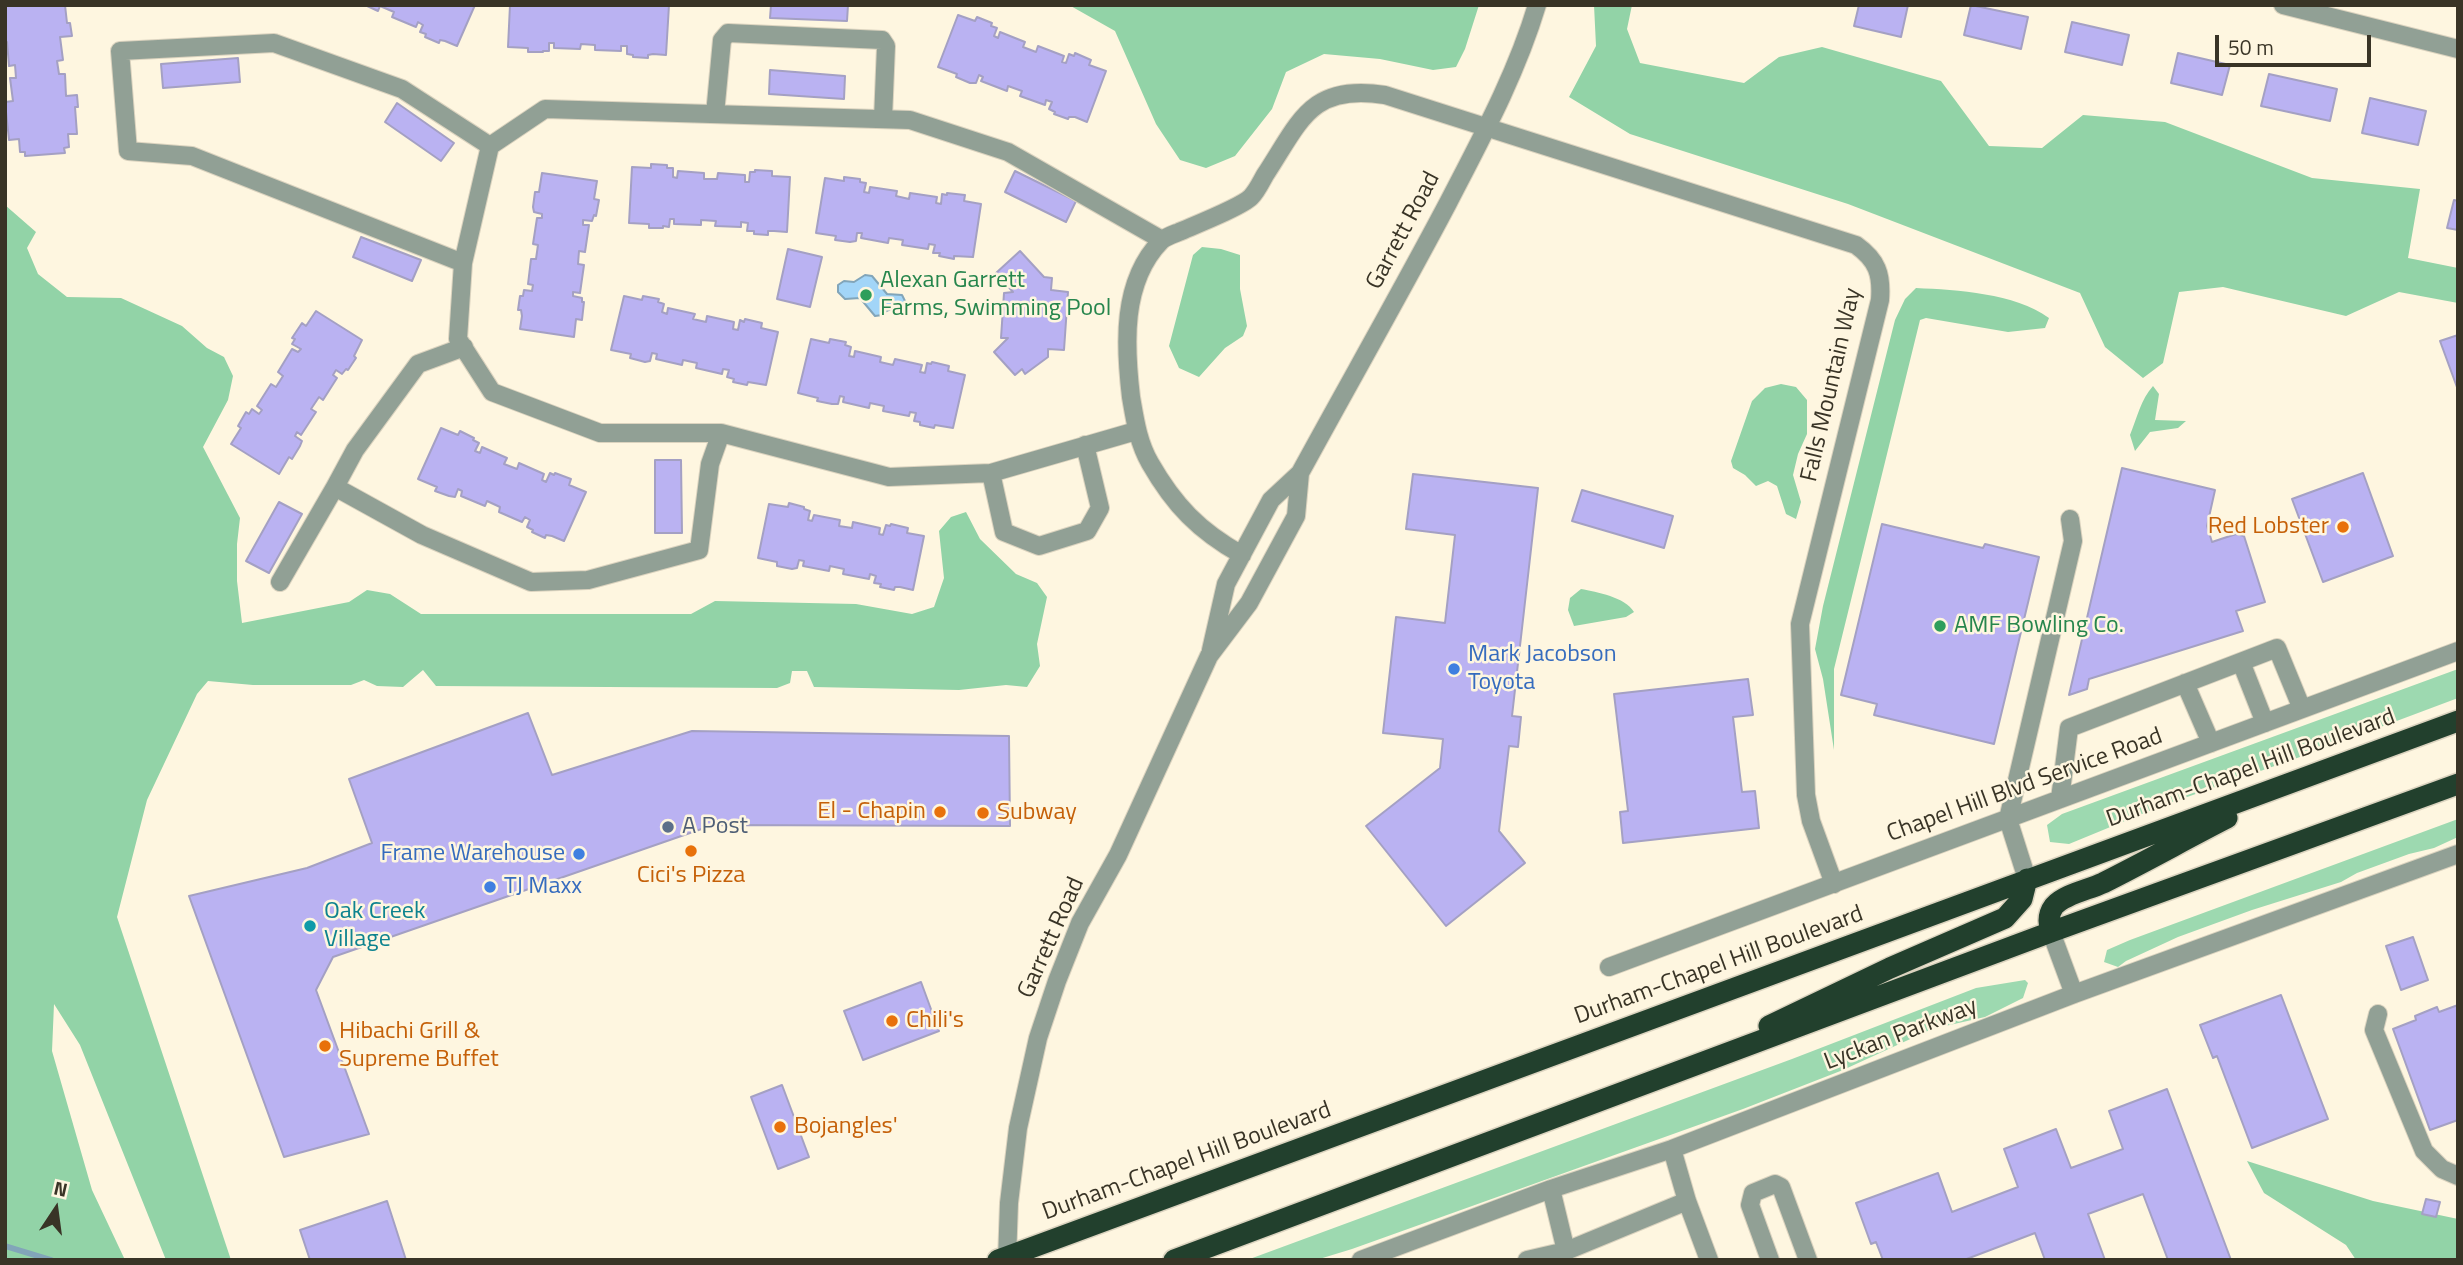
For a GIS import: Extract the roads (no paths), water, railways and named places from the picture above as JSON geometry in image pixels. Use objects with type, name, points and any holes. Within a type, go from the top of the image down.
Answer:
[{"type":"highway","name":"Durham-Chapel Hill Boulevard","points":[[1004,1259],[2458,721]]},
{"type":"highway","points":[[2052,932],[2049,925],[2050,914],[2055,905],[2101,884],[2304,778]]},
{"type":"highway","points":[[1174,1260],[2458,783]]},
{"type":"highway","points":[[1684,1071],[1812,1004],[2004,918],[2022,899],[2027,879]]},
{"type":"street","name":"Garrett Road","points":[[1004,1259],[1018,1128],[1026,1087],[1045,1014],[1080,923],[1118,855],[1209,656],[1226,584],[1271,500],[1300,473],[1424,248],[1487,127],[1523,47],[1537,5]]},
{"type":"street","points":[[2283,5],[2458,49]]},
{"type":"street","points":[[715,114],[722,40],[728,33],[882,40],[886,46],[883,119]]},
{"type":"street","points":[[463,263],[192,156],[128,151],[120,51],[274,43],[402,89],[490,146]]},
{"type":"street","name":"Falls Mountain Way","points":[[1162,240],[1250,198],[1302,117],[1312,108],[1340,95],[1363,91],[1385,95],[1845,241],[1869,254],[1882,280],[1880,300],[1800,624],[1806,794],[1811,821],[1833,884]]},
{"type":"street","points":[[1136,431],[991,473],[890,478],[720,433],[600,433],[492,392],[458,339],[463,263],[490,146],[545,109],[910,120],[1007,152],[1162,240],[1136,282],[1129,311],[1126,342],[1136,431],[1148,461],[1185,514],[1206,533],[1242,555]]},
{"type":"street","points":[[280,582],[355,450],[418,364],[464,347]]},
{"type":"street","points":[[335,487],[422,535],[531,582],[588,580],[699,550],[710,464],[720,433]]},
{"type":"street","points":[[991,473],[1004,532],[1039,546],[1087,531],[1100,508],[1085,445]]},
{"type":"street","name":"Garrett Road","points":[[1209,656],[1249,603],[1296,516],[1300,473]]},
{"type":"street","points":[[2027,879],[2008,819],[2073,541],[2070,519]]},
{"type":"street","points":[[2060,799],[2069,728],[2277,648],[2302,709]]},
{"type":"street","name":"Chapel Hill Blvd Service Road","points":[[1609,967],[2458,651]]},
{"type":"street","points":[[2241,662],[2265,723]]},
{"type":"street","points":[[2185,683],[2211,743]]},
{"type":"street","name":"Lyckan Parkway","points":[[1362,1260],[1551,1189],[1672,1149],[2074,994],[2458,854]]},
{"type":"street","points":[[2052,932],[2074,994]]},
{"type":"street","points":[[2378,1014],[2374,1030],[2424,1151],[2442,1169],[2458,1176]]},
{"type":"street","points":[[1672,1149],[1687,1201],[1709,1260]]},
{"type":"street","points":[[1770,1260],[1751,1205],[1753,1193],[1775,1184],[1781,1187],[1808,1260]]},
{"type":"street","points":[[1551,1189],[1566,1251]]},
{"type":"street","points":[[1527,1260],[1566,1251],[1687,1201]]},
{"type":"water","name":"Alexan Garrett Farms, Swimming Pool","points":[[865,275],[872,276],[887,294],[902,295],[906,303],[903,308],[875,316],[860,298],[845,299],[838,292],[838,285],[844,281],[854,282]]},
{"type":"waterway","points":[[5,1246],[51,1260]]},
{"type":"place","name":"Alexan Garrett Farms, Swimming Pool","points":[[866,295]]},
{"type":"place","name":"Red Lobster","points":[[2343,527]]},
{"type":"place","name":"AMF Bowling Co.","points":[[1940,626]]},
{"type":"place","name":"Mark Jacobson Toyota","points":[[1454,669]]},
{"type":"place","name":"El - Chapin","points":[[940,812]]},
{"type":"place","name":"Subway","points":[[983,813]]},
{"type":"place","name":"A Post","points":[[668,827]]},
{"type":"place","name":"Cici's Pizza","points":[[691,851]]},
{"type":"place","name":"Frame Warehouse","points":[[579,854]]},
{"type":"place","name":"TJ Maxx","points":[[490,887]]},
{"type":"place","name":"Oak Creek Village","points":[[310,926]]},
{"type":"place","name":"Chili's","points":[[892,1021]]},
{"type":"place","name":"Hibachi Grill & Supreme Buffet","points":[[325,1046]]},
{"type":"place","name":"Bojangles'","points":[[780,1127]]}]
